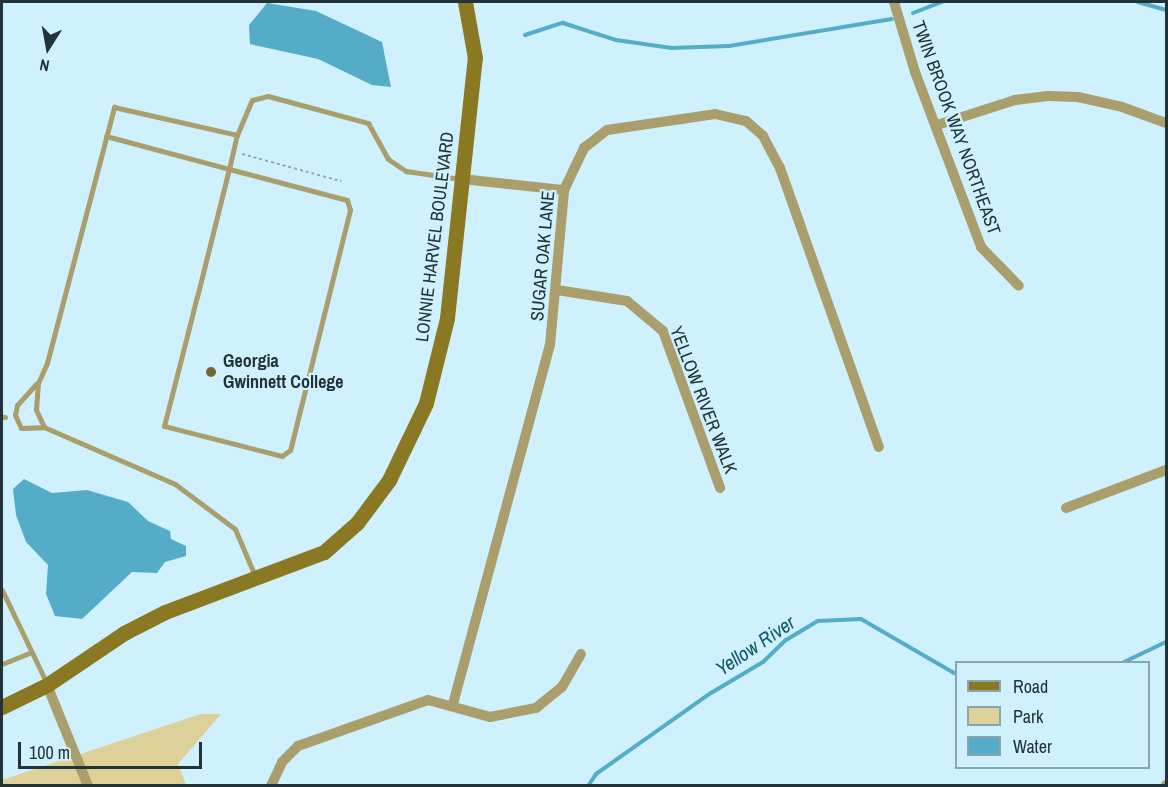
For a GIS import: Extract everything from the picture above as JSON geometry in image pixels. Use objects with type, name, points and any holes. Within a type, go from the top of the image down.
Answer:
[{"type":"street","name":"LONNIE HARVEL BOULEVARD","points":[[2,707],[47,686],[124,633],[165,612],[256,580],[324,552],[357,523],[389,480],[426,403],[440,354],[475,58],[465,2]]},
{"type":"street","name":"TWIN BROOK WAY NORTHEAST","points":[[894,2],[915,72],[937,125],[981,247],[1019,286]]},
{"type":"street","points":[[937,125],[1005,103],[1048,96],[1078,97],[1122,106],[1167,123]]},
{"type":"street","name":"SUGAR OAK LANE","points":[[453,704],[550,345],[564,190],[584,148],[607,130],[715,114],[734,116],[756,128],[780,168],[879,447]]},
{"type":"street","points":[[462,180],[564,190]]},
{"type":"street","name":"YELLOW RIVER WALK","points":[[556,290],[627,301],[663,331],[720,488]]},
{"type":"street","points":[[1066,508],[1167,470]]},
{"type":"street","points":[[271,786],[282,762],[298,746],[428,700],[453,704],[490,717],[536,708],[562,687],[581,654]]},
{"type":"street","points":[[47,686],[88,786]]},
{"type":"lane","points":[[106,136],[229,169],[346,200],[350,210],[290,450],[282,456],[164,426],[229,169],[237,135],[252,100],[268,96],[368,123],[388,159],[406,171],[462,180]]},
{"type":"lane","points":[[237,135],[114,107],[47,363],[38,383],[17,405],[15,415],[21,428],[44,427],[175,484],[235,529],[256,580]]},
{"type":"lane","points":[[38,383],[36,410],[44,427]]},
{"type":"lane","points":[[2,590],[47,686]]},
{"type":"lane","points":[[2,664],[32,652]]},
{"type":"path","points":[[245,142],[242,154],[341,181]]},
{"type":"green space","points":[[201,714],[221,714],[178,764],[186,785],[2,786],[2,780]]},
{"type":"water","points":[[267,3],[316,11],[382,42],[391,87],[372,85],[318,59],[250,44],[249,25]]},
{"type":"water","points":[[24,479],[52,493],[87,490],[128,502],[148,521],[170,531],[171,539],[186,546],[186,556],[165,562],[157,573],[132,572],[82,619],[55,616],[46,594],[48,565],[26,542],[16,515],[13,489]]},
{"type":"waterway","points":[[913,13],[942,2]]},
{"type":"waterway","points":[[1138,2],[1166,10]]},
{"type":"waterway","points":[[525,35],[563,23],[616,40],[671,48],[729,46],[892,19]]},
{"type":"waterway","name":"Yellow River","points":[[588,786],[596,774],[711,693],[763,662],[786,640],[818,621],[861,619],[955,673]]},
{"type":"waterway","name":"Yellow River","points":[[1126,661],[1166,642]]},
{"type":"place","name":"Georgia Gwinnett College","points":[[211,372]]}]
